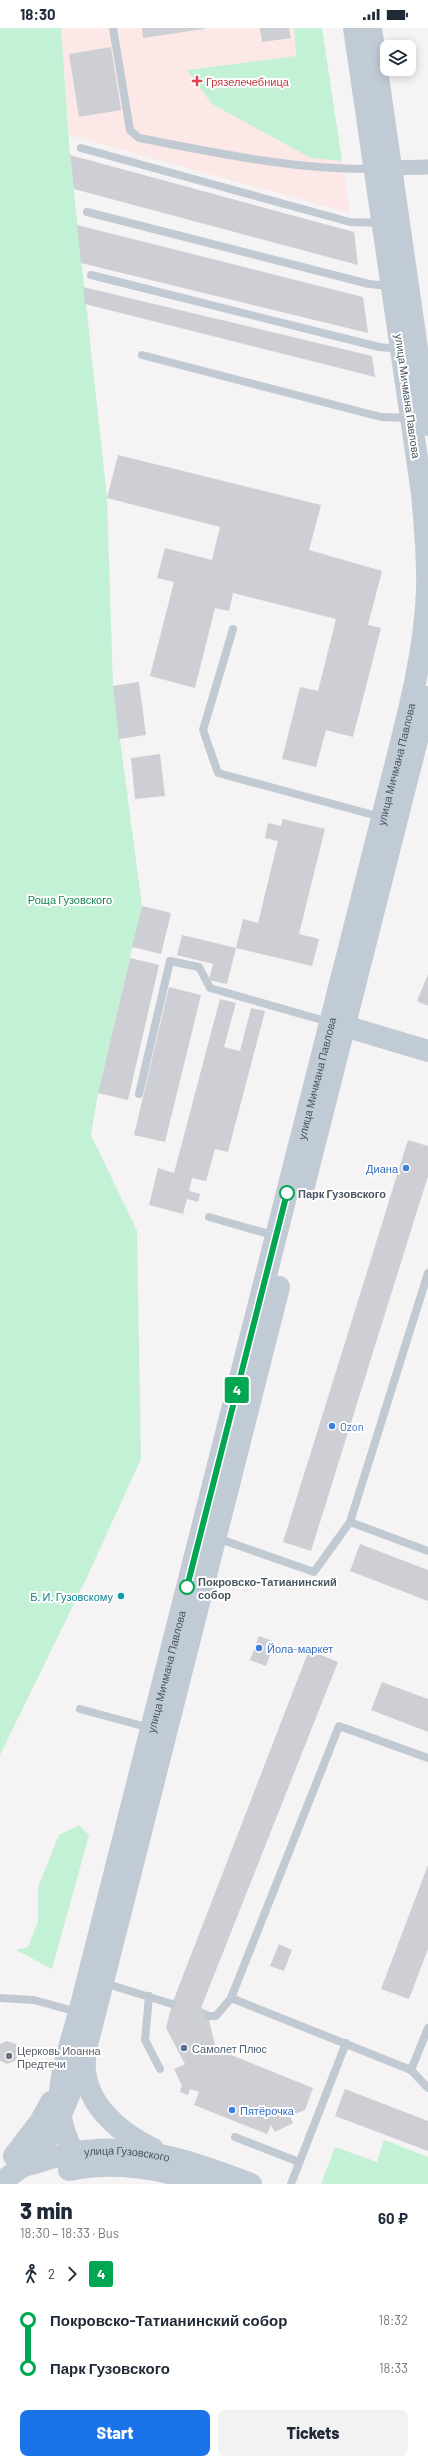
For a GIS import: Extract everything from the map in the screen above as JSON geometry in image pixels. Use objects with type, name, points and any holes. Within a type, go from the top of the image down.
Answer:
[{"type":"main road","name":"улица Мичмана Павлова","points":[[61,2114],[60,2077],[87,2015],[390,819],[422,671],[427,592],[427,550],[420,424],[383,168],[354,28]]},
{"type":"main road","name":"улица Мичмана Павлова","points":[[371,28],[383,168],[384,223],[393,287],[410,350]]},
{"type":"main road","name":"улица Мичмана Павлова","points":[[390,819],[428,697]]},
{"type":"main road","points":[[337,1024],[428,1051]]},
{"type":"main road","name":"улица Мичмана Павлова","points":[[0,2183],[23,2166],[48,2138],[61,2114],[86,2049],[87,2015]]},
{"type":"main road","points":[[86,2049],[86,2078],[96,2102],[122,2131],[165,2155]]},
{"type":"main road","points":[[0,2167],[13,2156],[40,2122],[60,2077]]},
{"type":"main road","points":[[61,2114],[63,2128],[78,2160]]},
{"type":"main road","name":"улица Гузовского","points":[[3,2184],[78,2160],[105,2149],[133,2150],[165,2155],[251,2184]]},
{"type":"main road","name":"улица Гузовского","points":[[0,2172],[23,2166],[78,2160],[137,2166],[208,2184]]},
{"type":"street","points":[[383,168],[428,167]]},
{"type":"lane","points":[[113,28],[130,130],[139,138],[248,159],[342,169],[383,168]]},
{"type":"lane","points":[[81,148],[350,222],[384,223]]},
{"type":"lane","points":[[87,212],[369,284],[393,287]]},
{"type":"lane","points":[[91,275],[379,347],[410,350]]},
{"type":"lane","points":[[142,355],[381,417],[420,424]]},
{"type":"lane","points":[[233,629],[203,730],[218,773],[390,819]]},
{"type":"lane","points":[[140,1094],[170,961],[199,966],[210,988],[337,1024]]},
{"type":"lane","points":[[209,1217],[284,1238]]},
{"type":"lane","points":[[208,1536],[314,1572],[350,1522],[428,1273]]},
{"type":"lane","points":[[350,1522],[428,1551]]},
{"type":"lane","points":[[80,1709],[159,1730]]},
{"type":"lane","points":[[208,2016],[216,2016],[231,1998],[339,1726],[428,1758]]},
{"type":"lane","points":[[95,1981],[150,1996],[172,2004]]},
{"type":"lane","points":[[150,1996],[145,2040],[160,2069]]},
{"type":"lane","points":[[0,1998],[34,2000],[87,2015]]},
{"type":"lane","points":[[231,1998],[411,2070],[428,2088]]},
{"type":"lane","points":[[411,2070],[428,2028]]},
{"type":"lane","points":[[291,2184],[346,2043]]},
{"type":"lane","points":[[235,2137],[299,2162]]},
{"type":"shaded area","name":"Грязелечебница","points":[[61,28],[322,28],[350,213],[69,135]]},
{"type":"green space","name":"Роща Гузовского","points":[[0,28],[61,28],[70,155],[107,498],[113,686],[142,906],[98,1093],[91,1135],[137,1231],[141,1459],[87,1577],[0,1755]]},
{"type":"green space","points":[[294,28],[322,28],[342,161],[311,158],[212,104],[187,70],[296,56]]},
{"type":"green space","points":[[79,1825],[89,1835],[52,1969],[16,1950],[28,1947],[38,1921],[38,1887],[59,1835]]},
{"type":"green space","points":[[384,2140],[428,2157],[428,2184],[321,2184],[335,2147],[377,2162]]},
{"type":"building","points":[[142,28],[204,28],[204,29],[143,38]]},
{"type":"building","points":[[260,28],[289,28],[291,38],[262,42]]},
{"type":"building","points":[[111,47],[121,110],[79,117],[69,54]]},
{"type":"building","points":[[70,155],[354,232],[358,265],[74,189]]},
{"type":"building","points":[[77,225],[363,297],[368,333],[81,263]]},
{"type":"building","points":[[83,287],[372,356],[375,377],[85,304]]},
{"type":"building","points":[[118,455],[321,505],[309,550],[382,571],[368,625],[381,628],[353,737],[326,730],[316,767],[282,759],[300,687],[318,691],[336,619],[233,593],[229,611],[215,608],[195,688],[150,676],[174,582],[157,578],[165,548],[212,560],[220,527],[107,498]]},
{"type":"building","points":[[139,682],[146,735],[119,739],[113,686]]},
{"type":"building","points":[[160,754],[165,796],[135,799],[131,758]]},
{"type":"building","points":[[283,819],[325,829],[299,934],[319,939],[312,966],[236,948],[243,919],[258,923],[278,841],[265,838],[268,823],[281,826]]},
{"type":"building","points":[[142,906],[171,913],[161,954],[132,947]]},
{"type":"building","points":[[182,935],[236,948],[227,984],[209,980],[213,964],[177,955]]},
{"type":"building","points":[[130,958],[159,965],[128,1100],[98,1093]]},
{"type":"building","points":[[428,974],[428,1006],[417,1001]]},
{"type":"building","points":[[169,987],[201,995],[165,1142],[134,1135]]},
{"type":"building","points":[[220,999],[236,1003],[224,1047],[240,1051],[251,1008],[265,1011],[228,1152],[215,1149],[206,1181],[192,1178],[189,1191],[200,1194],[198,1202],[187,1199],[183,1214],[149,1205],[158,1168],[174,1173]]},
{"type":"building","points":[[408,1140],[428,1146],[428,1176],[311,1551],[283,1542]]},
{"type":"building","points":[[360,1544],[428,1570],[428,1601],[350,1571]]},
{"type":"building","points":[[259,1636],[275,1642],[266,1666],[250,1660]]},
{"type":"building","points":[[309,1650],[338,1662],[201,2008],[210,2012],[208,2016],[216,2049],[313,2088],[305,2110],[290,2116],[293,2123],[275,2132],[271,2125],[267,2134],[194,2105],[199,2092],[190,2089],[188,2095],[180,2092],[182,2086],[174,2069],[185,2064],[166,2028],[172,2004]]},
{"type":"building","points":[[382,1682],[428,1699],[428,1732],[371,1710]]},
{"type":"building","points":[[428,1865],[428,1949],[409,1999],[381,1989]]},
{"type":"building","points":[[279,1944],[292,1950],[284,1971],[270,1966]]},
{"type":"building","name":"Церковь Иоанна Предтечи","points":[[7,2041],[16,2044],[19,2052],[16,2060],[8,2064],[0,2061],[0,2044]]},
{"type":"building","points":[[345,2089],[428,2121],[428,2151],[335,2116]]},
{"type":"bus line","name":"4","points":[[187,1587],[287,1193]]},
{"type":"place","name":"Грязелечебница","points":[[197,81]]},
{"type":"place","name":"Диана","points":[[406,1168]]},
{"type":"place","name":"Парк Гузовского","points":[[287,1193]]},
{"type":"place","name":"Ozon","points":[[332,1426]]},
{"type":"place","name":"Покровско-Татианинский собор","points":[[187,1587]]},
{"type":"place","name":"Б. И. Гузовскому","points":[[121,1596]]},
{"type":"place","name":"Йола-маркет","points":[[259,1648]]},
{"type":"place","name":"Самолет Плюс","points":[[184,2048]]},
{"type":"place","name":"Церковь Иоанна Предтечи","points":[[9,2056]]},
{"type":"place","name":"Пятёрочка","points":[[232,2110]]}]
